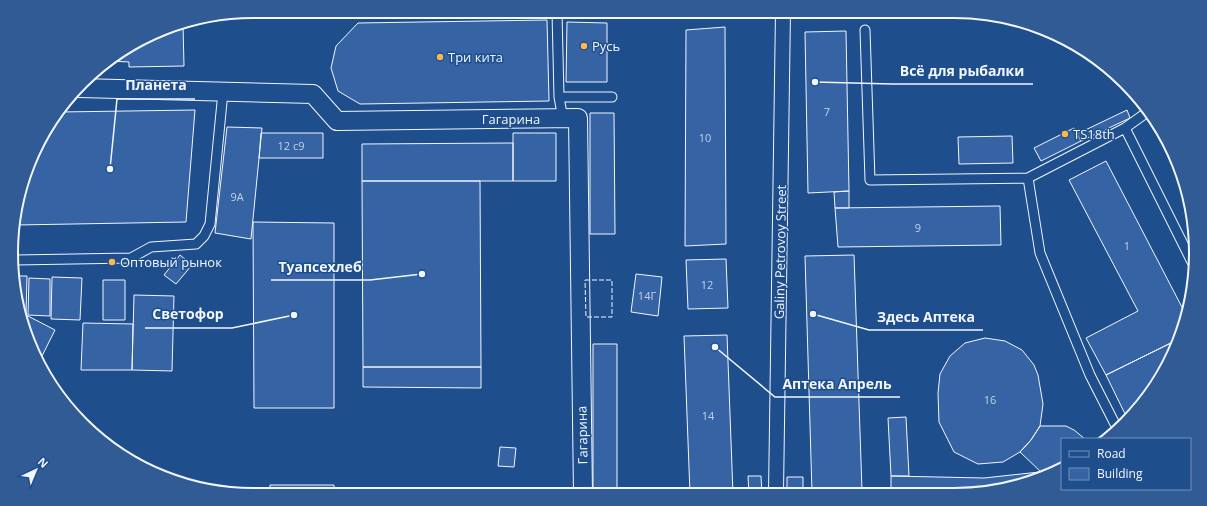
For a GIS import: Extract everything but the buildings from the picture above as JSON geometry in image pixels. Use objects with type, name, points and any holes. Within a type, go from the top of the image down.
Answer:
[{"type":"street","name":"Galiny Petrovoy Street","points":[[776,488],[784,18]]},
{"type":"street","name":"Гагарина","points":[[86,88],[313,94],[337,121],[578,118],[583,488]]},
{"type":"lane","points":[[557,18],[560,97],[563,119]]},
{"type":"lane","points":[[865,30],[870,180],[1028,178],[1125,128],[1144,115]]},
{"type":"lane","points":[[18,260],[131,258],[151,248],[196,244],[204,236],[210,224],[223,92]]},
{"type":"lane","points":[[560,97],[612,97]]},
{"type":"lane","points":[[1125,128],[1189,256]]},
{"type":"lane","points":[[1028,178],[1040,253],[1090,375],[1115,424]]},
{"type":"fence","points":[[585,280],[612,280],[612,317],[586,317],[585,280]]},
{"type":"place","name":"Русь","points":[[584,46]]},
{"type":"place","name":"Три кита","points":[[440,57]]},
{"type":"place","name":"Всё для рыбалки","points":[[815,82]]},
{"type":"place","name":"TS18th","points":[[1065,134]]},
{"type":"place","name":"Планета","points":[[110,169]]},
{"type":"place","name":"Оптовый рынок","points":[[112,262]]},
{"type":"place","name":"Туапсехлеб","points":[[422,274]]},
{"type":"place","name":"Здесь Аптека","points":[[813,314]]},
{"type":"place","name":"Светофор","points":[[294,315]]},
{"type":"place","name":"Аптека Апрель","points":[[715,347]]}]
